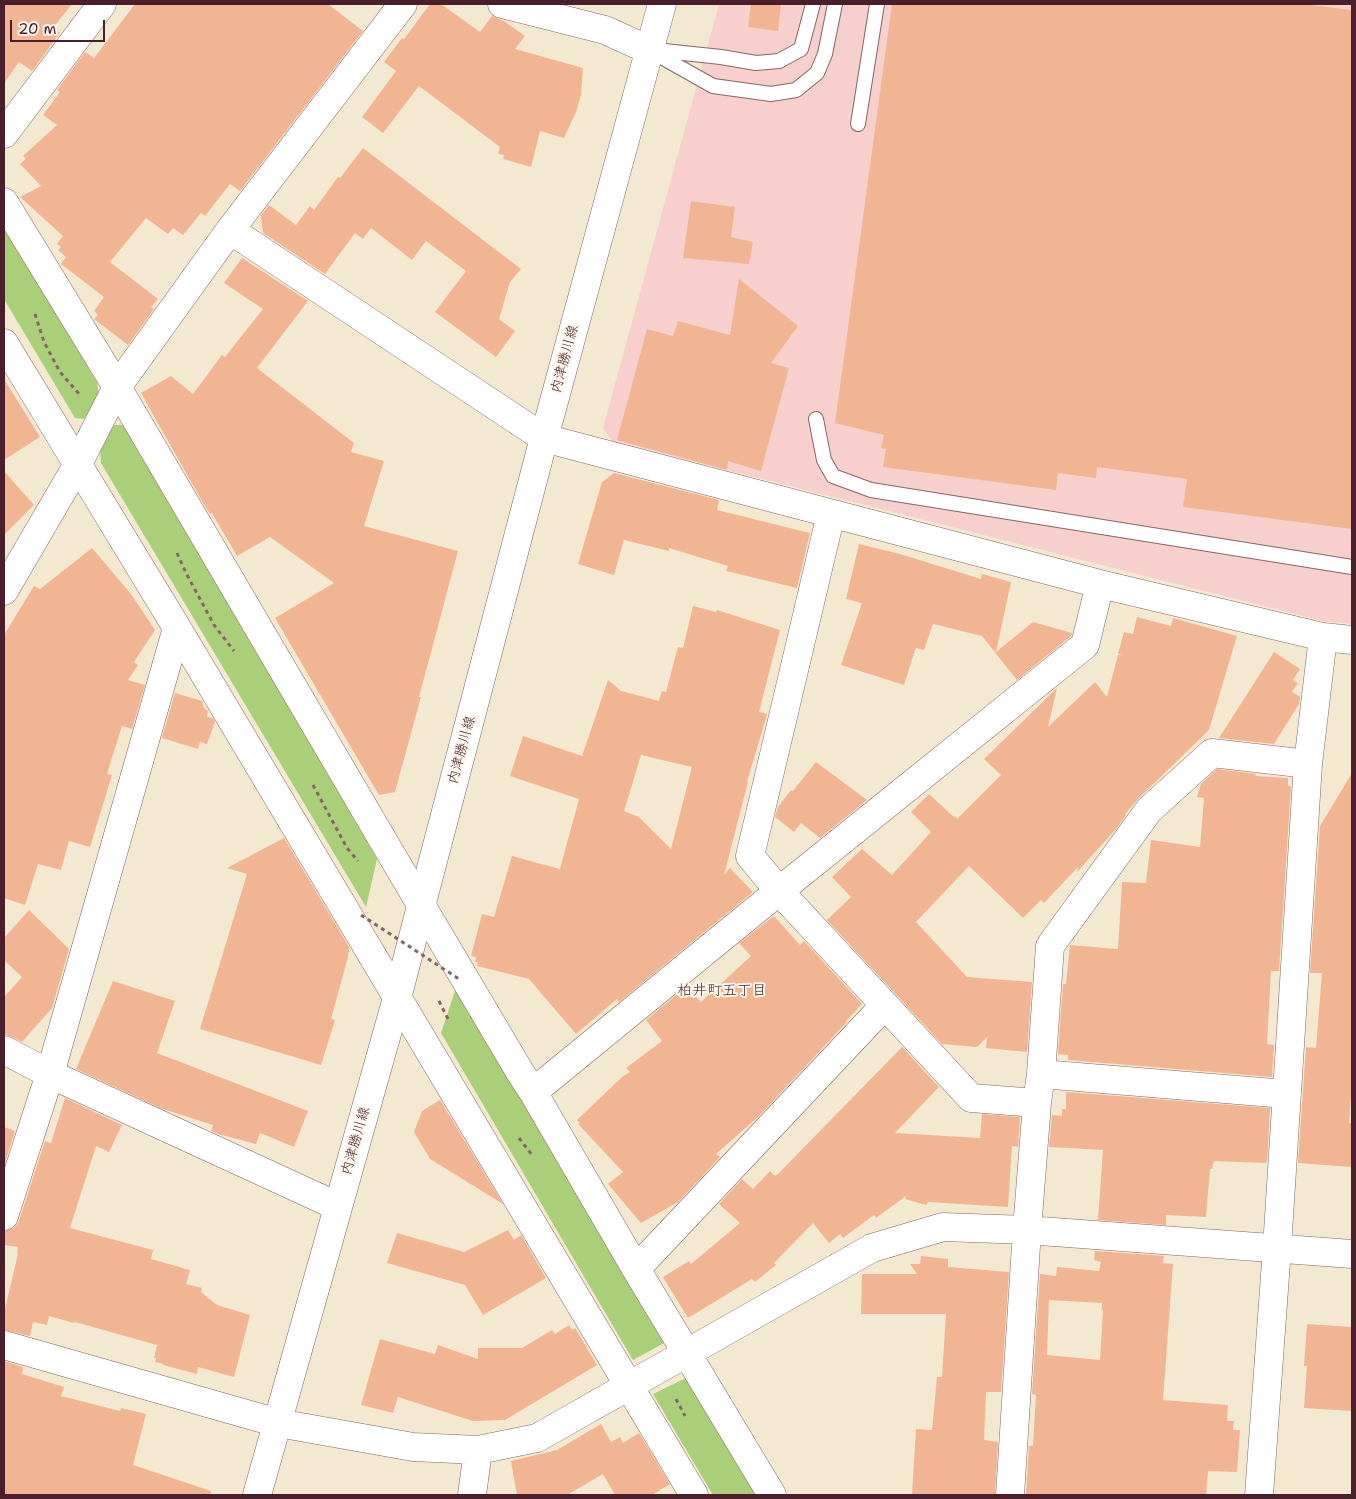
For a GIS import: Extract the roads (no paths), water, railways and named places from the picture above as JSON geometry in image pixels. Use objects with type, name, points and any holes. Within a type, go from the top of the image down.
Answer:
[{"type":"street","points":[[4,134],[102,4]]},
{"type":"street","points":[[4,591],[78,464],[117,387],[230,230],[404,4]]},
{"type":"street","points":[[502,4],[606,30],[649,50]]},
{"type":"street","name":"内津勝川線","points":[[257,1495],[397,998],[544,438],[662,4]]},
{"type":"street","points":[[4,202],[117,387],[636,1269],[772,1495]]},
{"type":"street","points":[[230,230],[544,438],[1100,584],[1323,636],[1352,640]]},
{"type":"street","points":[[4,343],[177,628],[694,1495]]},
{"type":"street","points":[[831,514],[750,856],[779,891],[971,1098],[1037,1103]]},
{"type":"street","points":[[533,1092],[1085,645],[1100,584]]},
{"type":"street","points":[[4,1216],[50,1074],[177,628]]},
{"type":"street","points":[[1259,1495],[1308,764],[1323,636]]},
{"type":"street","points":[[1010,1495],[1027,1230],[1050,946],[1149,810],[1212,753],[1308,764]]},
{"type":"street","points":[[636,1269],[885,1005]]},
{"type":"street","points":[[4,1050],[50,1074],[337,1206]]},
{"type":"street","points":[[1041,1074],[1286,1094]]},
{"type":"street","points":[[4,1345],[278,1423],[413,1448],[478,1450],[536,1438],[872,1248],[943,1227],[1027,1230],[1352,1254]]},
{"type":"street","points":[[472,1495],[478,1450]]},
{"type":"lane","points":[[649,50],[721,56],[756,63],[779,61],[801,49],[813,4]]},
{"type":"lane","points":[[649,50],[712,86],[771,94],[796,90],[817,73],[825,54],[836,4]]},
{"type":"lane","points":[[858,124],[877,4]]},
{"type":"lane","points":[[816,420],[824,460],[833,476],[871,490],[1352,567]]},
{"type":"district","name":"柏井町五丁目","points":[[722,991]]}]
